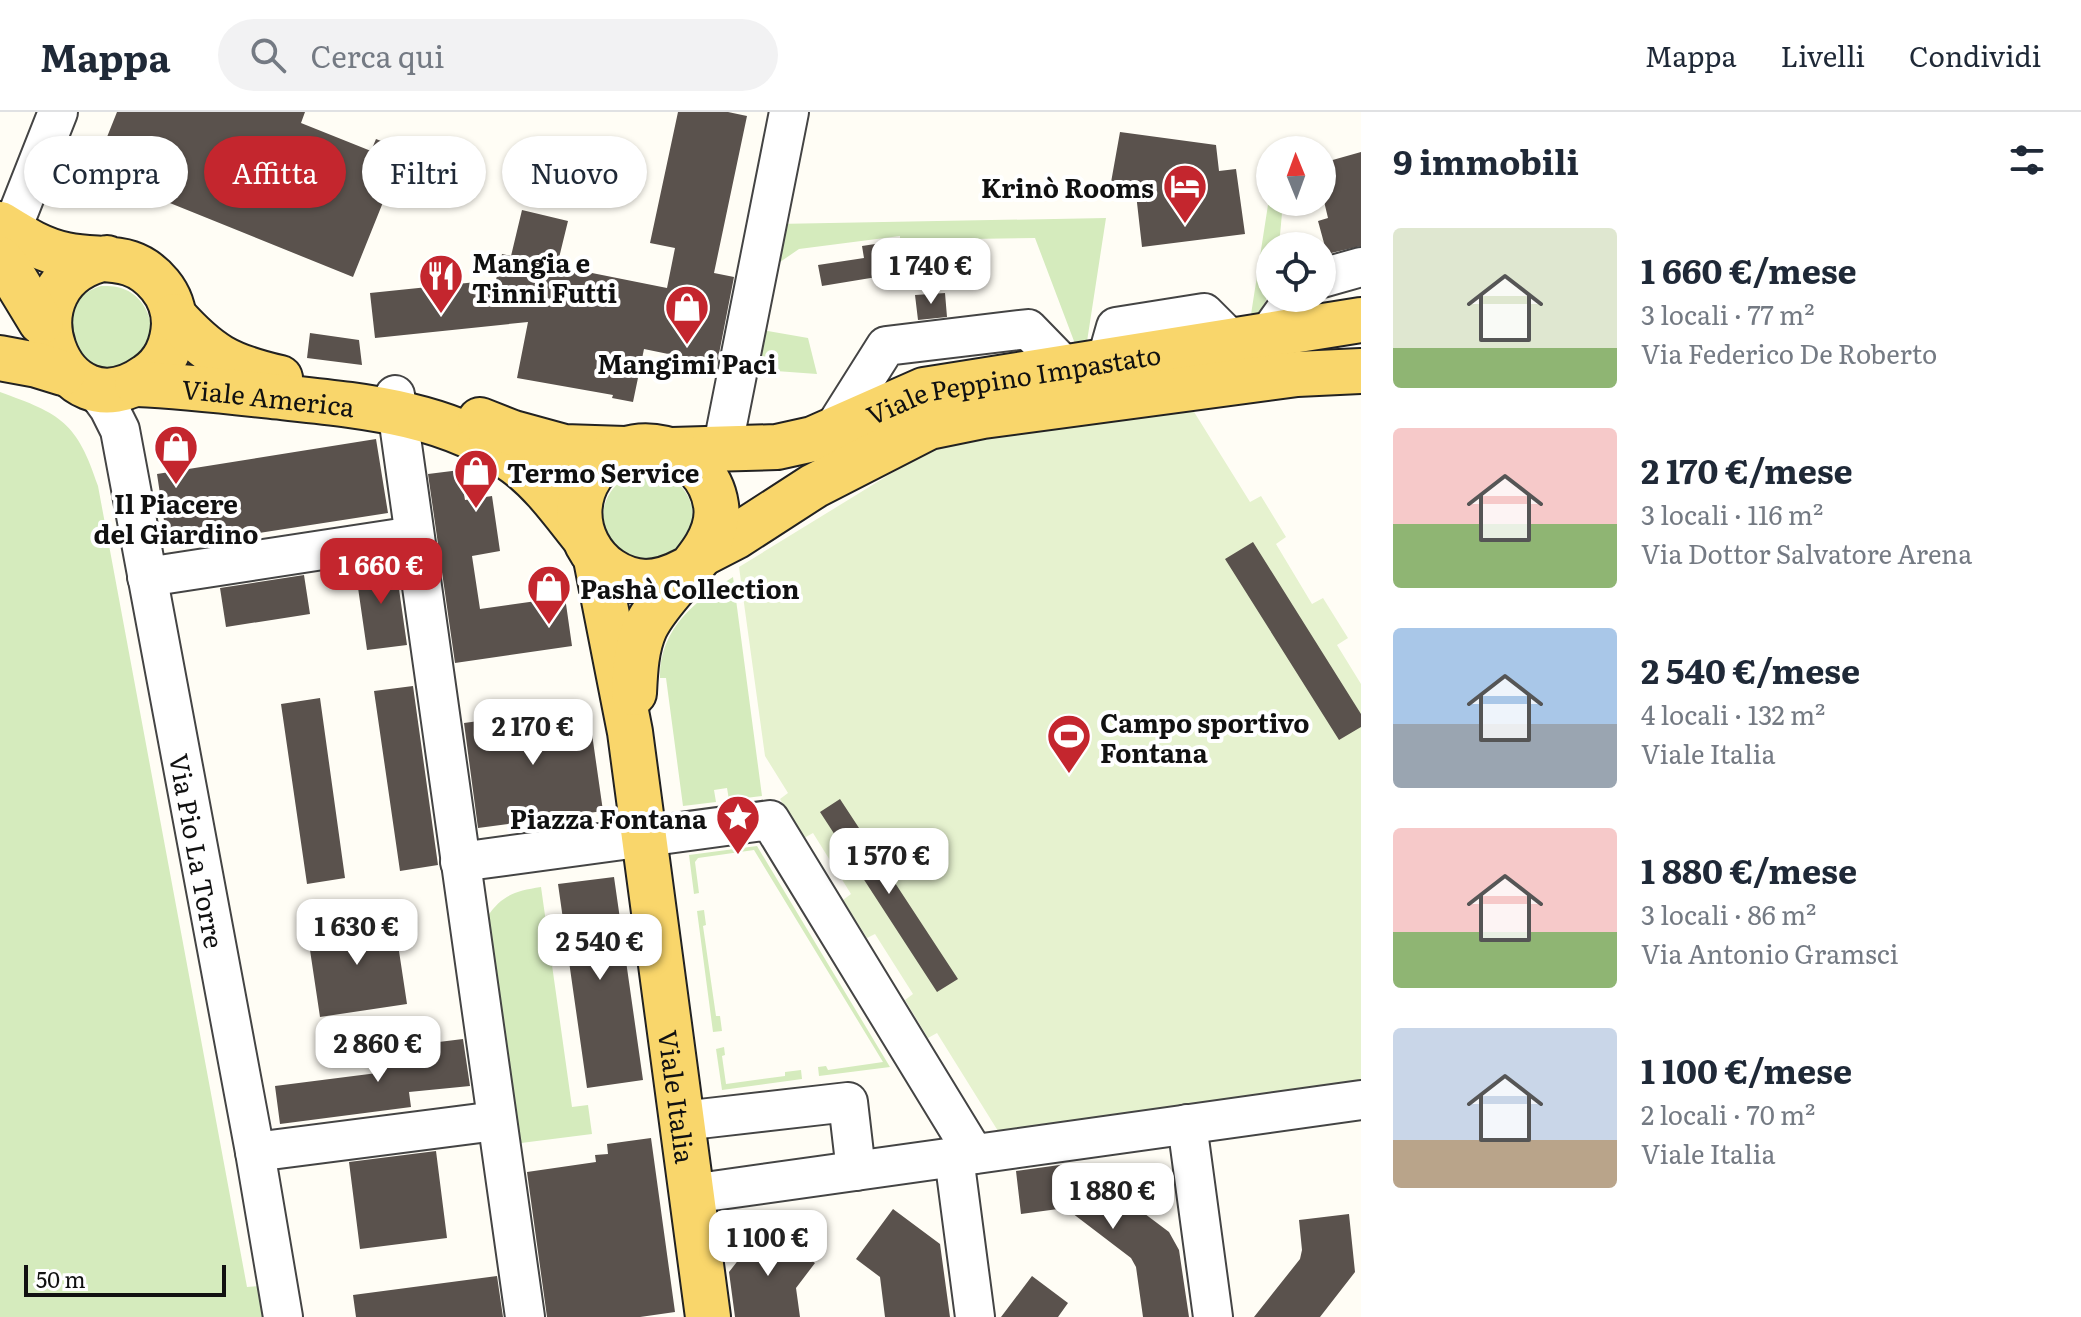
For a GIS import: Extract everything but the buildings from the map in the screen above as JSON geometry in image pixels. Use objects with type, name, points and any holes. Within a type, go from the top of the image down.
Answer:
[{"type":"main road","points":[[3,231],[66,255],[131,262],[151,275],[166,293],[174,316],[173,336],[166,356],[154,372],[98,382],[51,358],[3,231]]},
{"type":"main road","points":[[31,304],[68,271],[87,262],[107,258]]},
{"type":"main road","name":"Viale America","points":[[174,316],[199,343],[223,360],[249,371],[396,404],[491,446],[519,464],[549,494],[589,547]]},
{"type":"main road","name":"Viale Peppino Impastato","points":[[672,450],[777,447],[813,439],[924,390],[1361,320]]},
{"type":"main road","name":"Viale America","points":[[0,358],[98,382],[453,410],[513,433],[564,447],[625,449]]},
{"type":"main road","name":"Viale Peppino Impastato","points":[[695,562],[814,486],[929,427],[983,416],[1297,374],[1361,371]]},
{"type":"main road","points":[[648,445],[672,450],[693,462],[709,482],[716,506],[714,530],[695,562],[666,596],[645,628],[636,660],[630,732],[579,514],[582,493],[592,474],[607,459],[625,449],[648,445]]},
{"type":"main road","points":[[589,547],[611,572],[629,580],[659,580],[695,562]]},
{"type":"main road","name":"Viale Italia","points":[[630,732],[708,1317]]},
{"type":"street","points":[[3,231],[41,112]]},
{"type":"street","points":[[3,231],[58,112]]},
{"type":"street","points":[[722,450],[789,112]]},
{"type":"street","points":[[1336,274],[1361,267]]},
{"type":"street","points":[[1250,339],[1279,312]]},
{"type":"street","name":"Via Pio La Torre","points":[[98,382],[120,430],[283,1317]]},
{"type":"street","points":[[396,404],[525,1317]]},
{"type":"street","points":[[147,577],[414,536]]},
{"type":"street","points":[[460,862],[770,820],[964,1156],[975,1317]]},
{"type":"street","points":[[691,1194],[1361,1100]]},
{"type":"street","points":[[682,1121],[848,1102],[856,1171]]},
{"type":"street","points":[[255,1152],[496,1121]]},
{"type":"street","points":[[1187,1124],[1213,1317]]},
{"type":"green space","points":[[1266,216],[1282,216],[1280,232],[1264,232]]},
{"type":"green space","points":[[1106,218],[1086,348],[1077,349],[1035,238],[900,240],[900,236],[799,249],[767,271],[776,224]]},
{"type":"green space","points":[[1256,282],[1258,312],[1250,321]]},
{"type":"green space","points":[[101,286],[120,288],[133,294],[149,316],[150,342],[144,353],[127,368],[87,368],[64,322],[78,300]]},
{"type":"green space","points":[[756,329],[808,338],[817,374],[747,369]]},
{"type":"green space","points":[[0,392],[38,407],[64,423],[82,447],[98,486],[247,1287],[259,1286],[262,1317],[0,1317]]},
{"type":"green space","name":"Campo sportivo Fontana","points":[[1191,407],[1250,502],[1261,496],[1286,537],[1276,544],[1312,604],[1323,598],[1348,638],[1337,645],[1361,684],[1361,1080],[998,1131],[937,1033],[928,1038],[905,1000],[913,994],[875,934],[867,938],[843,900],[851,894],[813,833],[804,838],[780,799],[788,793],[765,756],[739,567],[944,441]]},
{"type":"green space","points":[[648,472],[665,476],[680,485],[689,500],[693,517],[689,534],[680,549],[665,558],[648,562],[631,558],[616,549],[607,534],[603,517],[607,500],[616,485],[631,476]]},
{"type":"green space","points":[[733,577],[762,796],[729,800],[727,788],[714,790],[716,802],[683,806],[666,678],[660,678],[661,661],[666,645],[682,618],[705,596]]},
{"type":"green space","points":[[757,846],[890,1067],[819,1076],[818,1067],[826,1066],[828,1070],[883,1062],[754,850],[698,858],[695,862],[699,893],[694,894],[689,855]]},
{"type":"green space","points":[[541,887],[572,1107],[588,1105],[592,1134],[521,1143],[506,1060],[487,917],[510,895]]},
{"type":"green space","points":[[704,910],[706,925],[703,926],[716,1016],[720,1016],[722,1031],[713,1032],[697,911]]},
{"type":"green space","points":[[724,1047],[725,1055],[722,1056],[726,1084],[785,1076],[785,1072],[801,1070],[802,1079],[722,1090],[716,1049]]},
{"type":"place","name":"Krinò Rooms","points":[[1185,225]]},
{"type":"place","name":"Mangia e Tinni Futti","points":[[441,315]]},
{"type":"place","name":"Mangimi Paci","points":[[687,346]]},
{"type":"place","name":"Il Piacere del Giardino","points":[[176,486]]},
{"type":"place","name":"Termo Service","points":[[476,510]]},
{"type":"place","name":"Pashà Collection","points":[[549,626]]},
{"type":"place","name":"Campo sportivo Fontana","points":[[1069,775]]},
{"type":"place","name":"Piazza Fontana","points":[[738,856]]}]
